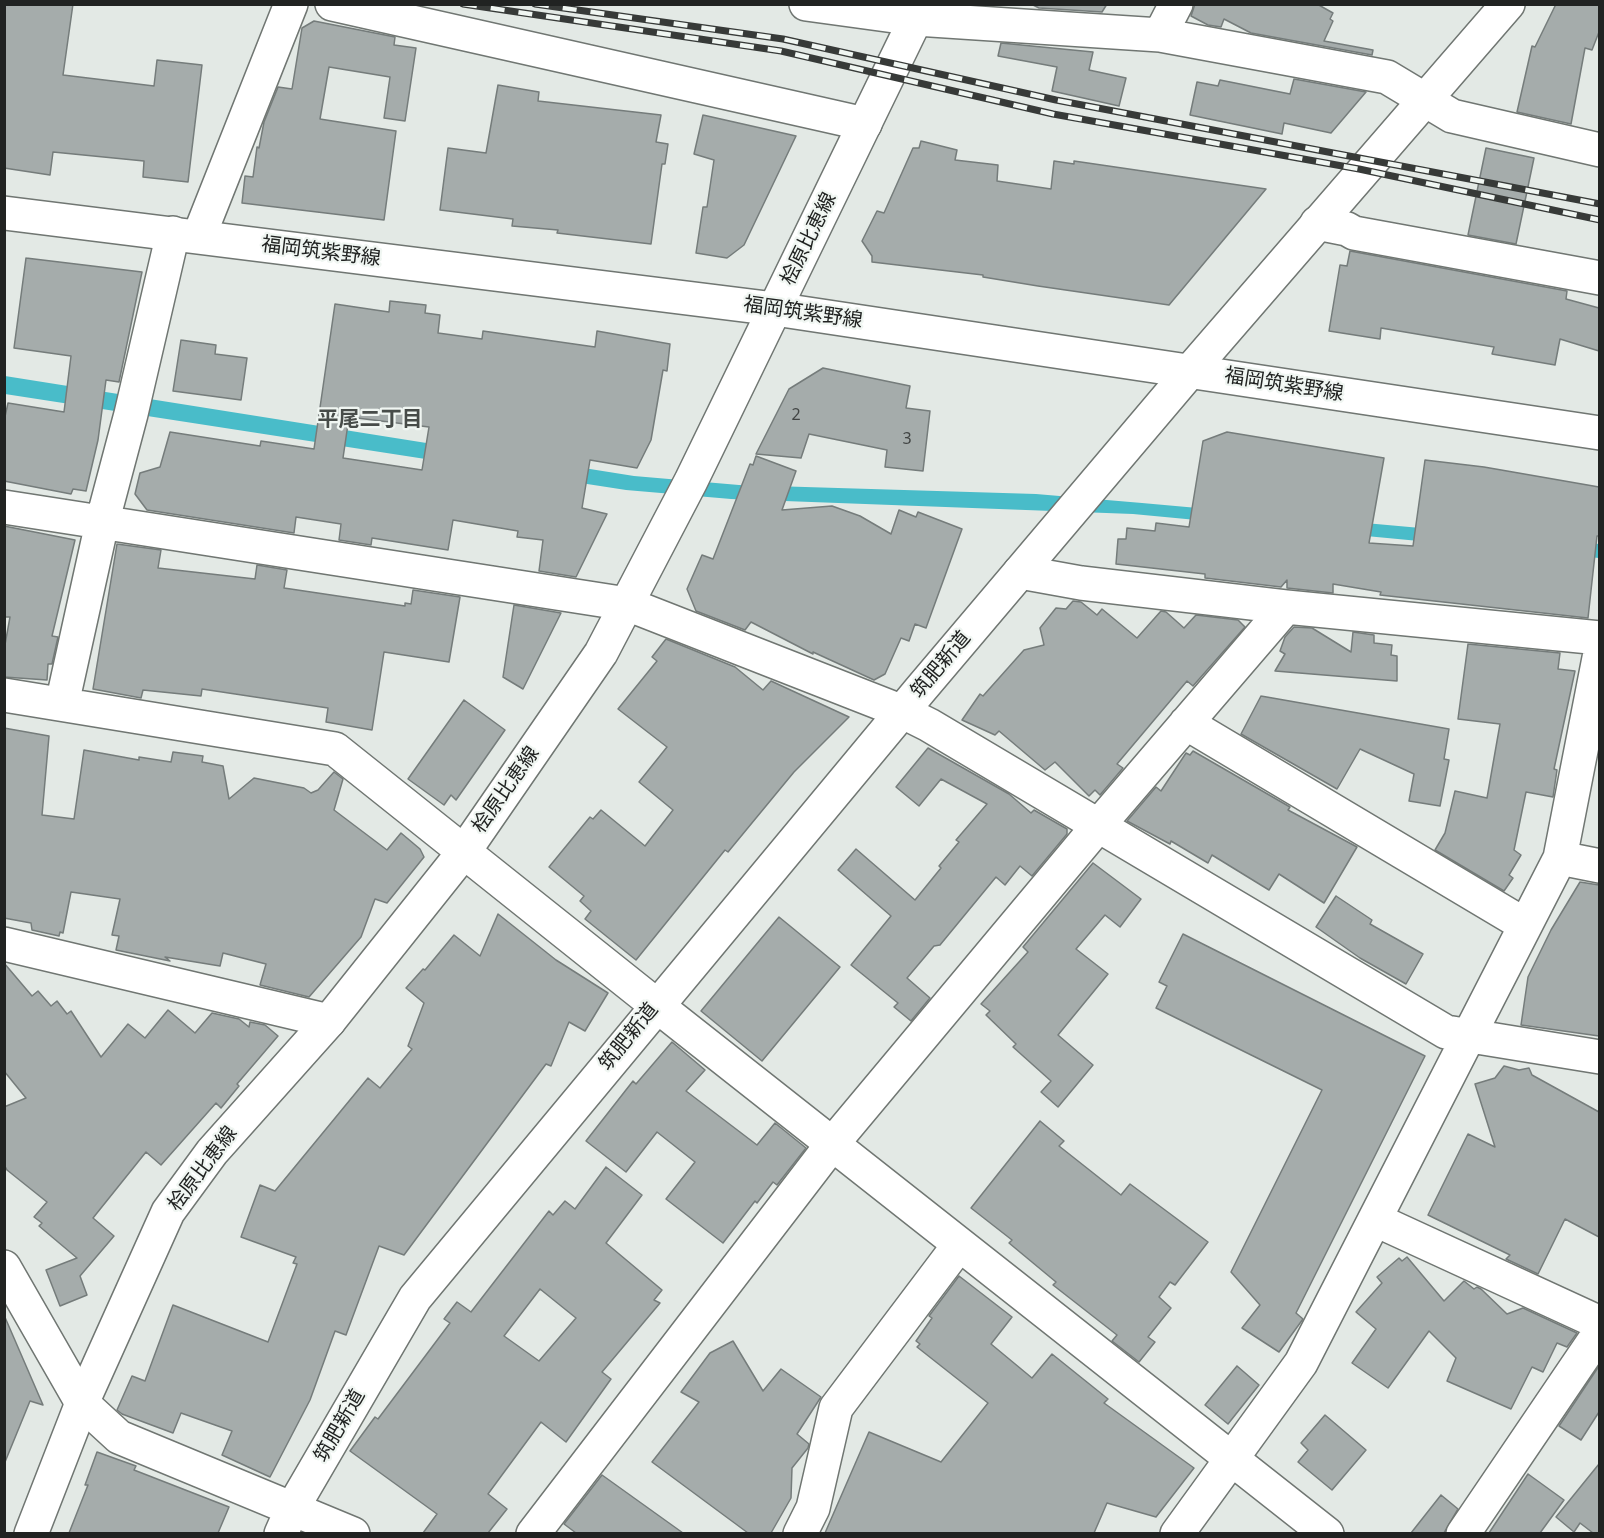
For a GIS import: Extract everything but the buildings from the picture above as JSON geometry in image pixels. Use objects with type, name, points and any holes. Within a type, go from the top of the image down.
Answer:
[{"type":"street","points":[[62,705],[102,523],[134,405],[186,235],[291,4]]},
{"type":"street","points":[[332,4],[865,124]]},
{"type":"street","points":[[806,4],[920,12],[1161,35],[1387,77],[1452,116],[1599,150]]},
{"type":"street","points":[[1161,35],[1176,4]]},
{"type":"street","name":"筑肥新道","points":[[286,1521],[415,1298],[656,1005],[1079,502],[1508,4]]},
{"type":"street","name":"桧原比恵線","points":[[31,1533],[82,1403],[168,1212],[212,1152],[329,1020],[463,853],[601,652],[687,488],[920,12]]},
{"type":"street","name":"福岡筑紫野線","points":[[4,213],[775,309],[1599,433]]},
{"type":"street","points":[[1317,223],[1347,229],[1354,233],[1599,278]]},
{"type":"street","points":[[4,507],[627,604],[903,712],[1446,1032],[1599,1057]]},
{"type":"street","points":[[1020,572],[1080,583],[1599,638]]},
{"type":"street","points":[[533,1533],[833,1143],[1098,826],[1286,606]]},
{"type":"street","points":[[1177,1533],[1301,1363],[1560,858],[1599,653]]},
{"type":"street","points":[[4,695],[335,749],[463,853],[1327,1533]]},
{"type":"street","points":[[1186,723],[1525,925]]},
{"type":"street","points":[[1560,858],[1599,866]]},
{"type":"street","points":[[4,944],[329,1020]]},
{"type":"street","points":[[1376,1220],[1599,1323]]},
{"type":"street","points":[[800,1533],[813,1508],[836,1408],[959,1245]]},
{"type":"street","points":[[4,1268],[82,1403],[119,1437],[286,1521],[353,1533]]},
{"type":"street","points":[[1463,1533],[1599,1332]]},
{"type":"water","points":[[5,376],[634,476],[739,485],[1036,494],[1142,503],[1599,544],[1599,558],[1133,514],[731,499],[626,490],[5,394]]},
{"type":"railway","points":[[463,4],[781,51],[1053,114],[1359,169],[1600,220]]},
{"type":"railway","points":[[535,4],[783,39],[1056,100],[1600,204]]},
{"type":"district","name":"平尾二丁目","points":[[370,420]]}]
